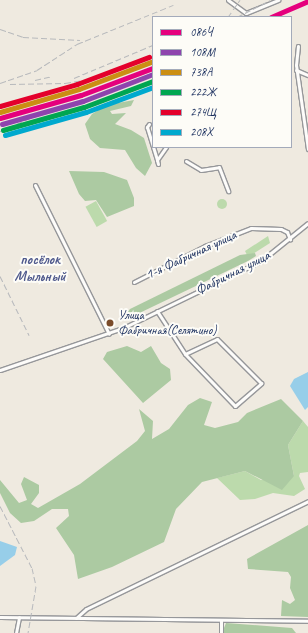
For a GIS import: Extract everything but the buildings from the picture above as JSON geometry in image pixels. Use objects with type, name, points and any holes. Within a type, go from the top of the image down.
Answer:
[{"type":"street","points":[[228,0],[246,13],[278,0]]},
{"type":"street","points":[[298,46],[296,70],[308,149]]},
{"type":"street","points":[[296,70],[308,75]]},
{"type":"street","points":[[149,124],[147,127],[152,144]]},
{"type":"street","points":[[153,148],[158,164]]},
{"type":"street","points":[[157,160],[165,148]]},
{"type":"street","points":[[186,161],[201,170],[218,167],[228,191]]},
{"type":"street","points":[[35,185],[109,334]]},
{"type":"street","name":"Фабричная улица","points":[[0,370],[109,334],[261,261],[308,223]]},
{"type":"street","name":"1-я Фабричная улица","points":[[134,282],[205,246],[251,228],[281,228],[287,232],[290,238]]},
{"type":"street","points":[[157,311],[185,354],[235,406],[261,383],[217,339],[185,354]]},
{"type":"street","points":[[76,618],[86,608],[308,501]]},
{"type":"street","points":[[0,617],[308,621]]},
{"type":"street","points":[[16,633],[19,617]]},
{"type":"street","points":[[221,620],[221,633]]},
{"type":"green space","points":[[134,100],[131,106],[110,111],[112,114],[126,113],[115,124],[131,130],[144,138],[152,163],[145,176],[136,168],[125,150],[100,148],[90,139],[85,124],[92,114],[107,105]]},
{"type":"green space","points":[[69,171],[104,172],[127,180],[134,198],[134,206],[107,217],[96,200],[85,201],[79,194]]},
{"type":"green space","points":[[220,199],[224,199],[227,204],[224,209],[220,209],[217,206],[217,202]]},
{"type":"green space","points":[[96,201],[107,221],[97,227],[86,207]]},
{"type":"green space","points":[[268,236],[270,243],[248,257],[245,251]]},
{"type":"green space","points":[[255,253],[256,256],[248,261],[129,318],[126,314],[130,309],[240,255]]},
{"type":"green space","points":[[127,346],[141,352],[151,346],[161,363],[170,369],[171,380],[143,403],[103,359],[107,352]]},
{"type":"green space","points":[[200,398],[212,402],[204,425],[215,428],[238,422],[247,413],[281,399],[303,421],[288,445],[294,476],[282,490],[245,471],[202,482],[176,509],[164,542],[112,567],[78,579],[74,555],[56,528],[69,516],[68,509],[52,509],[34,521],[21,523],[10,513],[0,493],[0,480],[19,503],[27,500],[21,484],[24,477],[39,485],[39,493],[31,504],[38,508],[80,484],[137,441],[145,431],[139,409],[153,421],[152,439],[169,429],[188,405]]},
{"type":"green space","points":[[303,421],[308,427],[308,472],[300,473],[299,476],[305,489],[294,496],[273,493],[255,499],[240,500],[217,478],[245,471],[261,480],[294,476],[288,445]]},
{"type":"green space","points":[[308,525],[308,617],[281,616],[282,600],[290,604],[295,600],[290,588],[291,577],[288,572],[248,569],[247,559]]},
{"type":"green space","points":[[226,623],[292,628],[296,633],[222,633]]},
{"type":"water","points":[[308,372],[308,407],[305,410],[290,386],[294,379]]},
{"type":"water","points":[[0,541],[17,547],[15,555],[0,566]]},
{"type":"railway","points":[[229,16],[240,0]]},
{"type":"railway","points":[[239,16],[270,0]]},
{"type":"railway","points":[[0,83],[37,70],[77,44],[173,5]]},
{"type":"railway","points":[[0,29],[23,37],[80,40]]},
{"type":"railway","points":[[74,78],[152,45]]},
{"type":"railway","points":[[111,72],[152,54]]},
{"type":"railway","points":[[10,84],[65,83],[127,73],[152,63]]},
{"type":"railway","points":[[35,80],[53,76]]},
{"type":"railway","points":[[0,131],[44,112]]},
{"type":"railway","points":[[0,276],[29,335]]},
{"type":"railway","points":[[0,506],[32,568],[36,586],[28,633]]},
{"type":"transit line","name":"086Ч","points":[[273,16],[308,1]]},
{"type":"transit line","name":"274Щ","points":[[0,106],[77,84],[149,57]]},
{"type":"transit line","name":"738А","points":[[0,112],[79,89],[151,62]]},
{"type":"transit line","name":"086Ч","points":[[0,118],[81,95],[152,68]]},
{"type":"transit line","name":"108М","points":[[2,124],[83,101],[152,74]]},
{"type":"transit line","name":"222Ж","points":[[3,130],[84,107],[152,81]]},
{"type":"transit line","name":"208Х","points":[[5,135],[86,112],[152,87]]},
{"type":"place","name":"Улица Фабричная(Селятино)","points":[[110,323]]},
{"type":"district","name":"посёлок Мыльный","points":[[40,268]]}]
